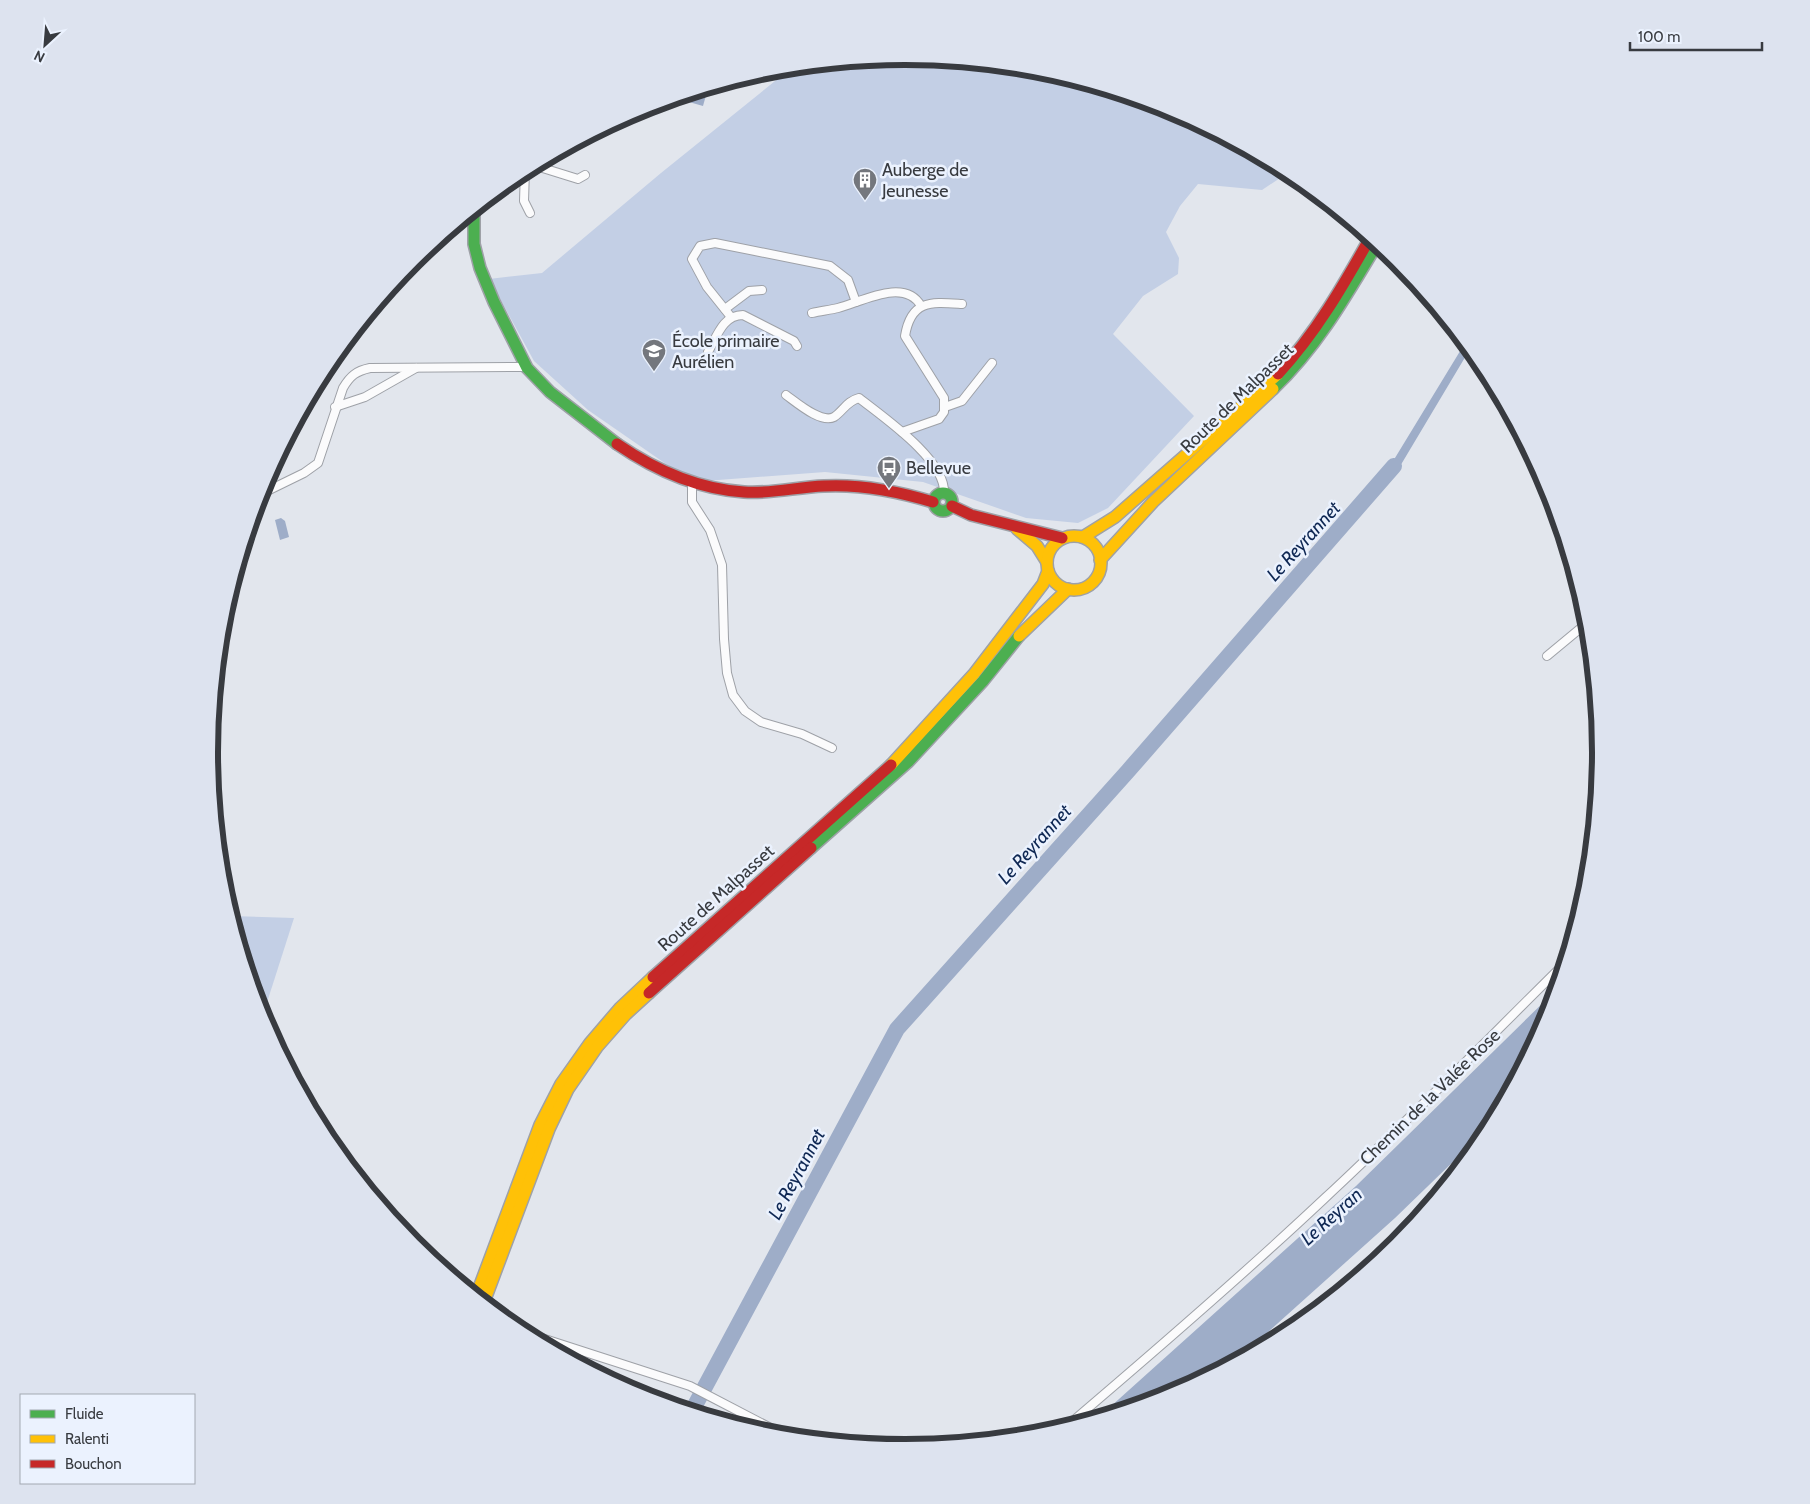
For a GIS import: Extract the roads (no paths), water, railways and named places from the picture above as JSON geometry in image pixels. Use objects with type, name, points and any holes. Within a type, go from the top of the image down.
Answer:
[{"type":"main road","points":[[474,217],[474,244],[482,273],[491,296],[526,365],[540,383],[630,455],[658,470],[692,482],[735,491],[780,491],[826,486],[873,488],[896,491],[933,502],[937,510],[941,512],[952,506]]},
{"type":"main road","name":"Route de Malpasset","points":[[1083,538],[1114,520],[1291,360],[1329,310],[1367,243]]},
{"type":"main road","name":"Route de Malpasset","points":[[1100,560],[1104,552],[1154,502],[1298,365],[1333,319],[1374,250]]},
{"type":"main road","points":[[933,502],[936,495],[944,493],[949,495],[952,500],[952,506]]},
{"type":"main road","points":[[952,506],[971,515],[1062,538]]},
{"type":"main road","points":[[1012,525],[1037,546],[1047,567],[1059,585],[1077,589],[1093,581],[1098,574],[1100,560],[1092,543],[1083,538],[1072,536],[1062,538],[1054,544],[1047,567]]},
{"type":"main road","name":"Route de Malpasset","points":[[478,1290],[540,1125],[561,1084],[590,1043],[620,1008],[640,989],[900,757],[980,667],[1043,584],[1047,567]]},
{"type":"main road","name":"Route de Malpasset","points":[[486,1296],[549,1128],[568,1089],[597,1047],[626,1014],[908,762],[983,681],[1020,634],[1068,588]]},
{"type":"street","points":[[542,169],[578,179],[585,174]]},
{"type":"street","points":[[525,180],[524,200],[530,213]]},
{"type":"street","points":[[731,317],[707,287],[692,259],[700,246],[715,243],[830,266],[848,280],[856,302]]},
{"type":"street","points":[[725,309],[749,292],[762,290]]},
{"type":"street","points":[[812,313],[856,302],[875,294],[901,293],[918,300],[921,306]]},
{"type":"street","points":[[902,432],[938,419],[945,407],[944,398],[905,336],[910,320],[921,306],[931,302],[962,304]]},
{"type":"street","points":[[708,352],[724,323],[731,317],[743,315],[794,341],[798,346]]},
{"type":"street","points":[[945,407],[962,401],[992,363]]},
{"type":"street","points":[[270,490],[304,473],[318,463],[335,407],[346,383],[358,371],[370,368],[522,367],[526,365]]},
{"type":"street","points":[[335,407],[365,397],[417,368]]},
{"type":"street","points":[[786,394],[814,414],[827,419],[833,417],[852,400],[859,398],[902,432],[938,471],[944,484],[944,493]]},
{"type":"street","points":[[692,482],[692,502],[710,530],[722,565],[724,639],[727,674],[733,695],[745,711],[761,722],[794,731],[832,748]]},
{"type":"street","points":[[1547,656],[1581,628]]},
{"type":"street","name":"Chemin de la Valée Rose","points":[[1077,1417],[1183,1326],[1325,1198],[1419,1109],[1556,972]]},
{"type":"street","points":[[553,1342],[697,1390],[763,1424]]},
{"type":"water","points":[[706,94],[703,106],[689,102],[690,99]]},
{"type":"water","name":"Le Reyrannet","points":[[1461,349],[1466,356],[1393,478],[1382,485],[1378,481],[1384,476]]},
{"type":"water","points":[[281,518],[285,521],[289,537],[280,540],[275,520]]},
{"type":"water","name":"Le Reyran","points":[[1546,1000],[1521,1056],[1500,1096],[1476,1134],[1463,1152],[1395,1218],[1259,1340],[1209,1368],[1168,1387],[1109,1408],[1356,1186]]},
{"type":"waterway","name":"Le Reyrannet","points":[[695,1406],[897,1029],[1128,771],[1394,466]]},
{"type":"place","name":"Auberge de Jeunesse","points":[[865,201]]},
{"type":"place","name":"École primaire Aurélien","points":[[654,372]]},
{"type":"place","name":"Bellevue","points":[[889,489]]}]
